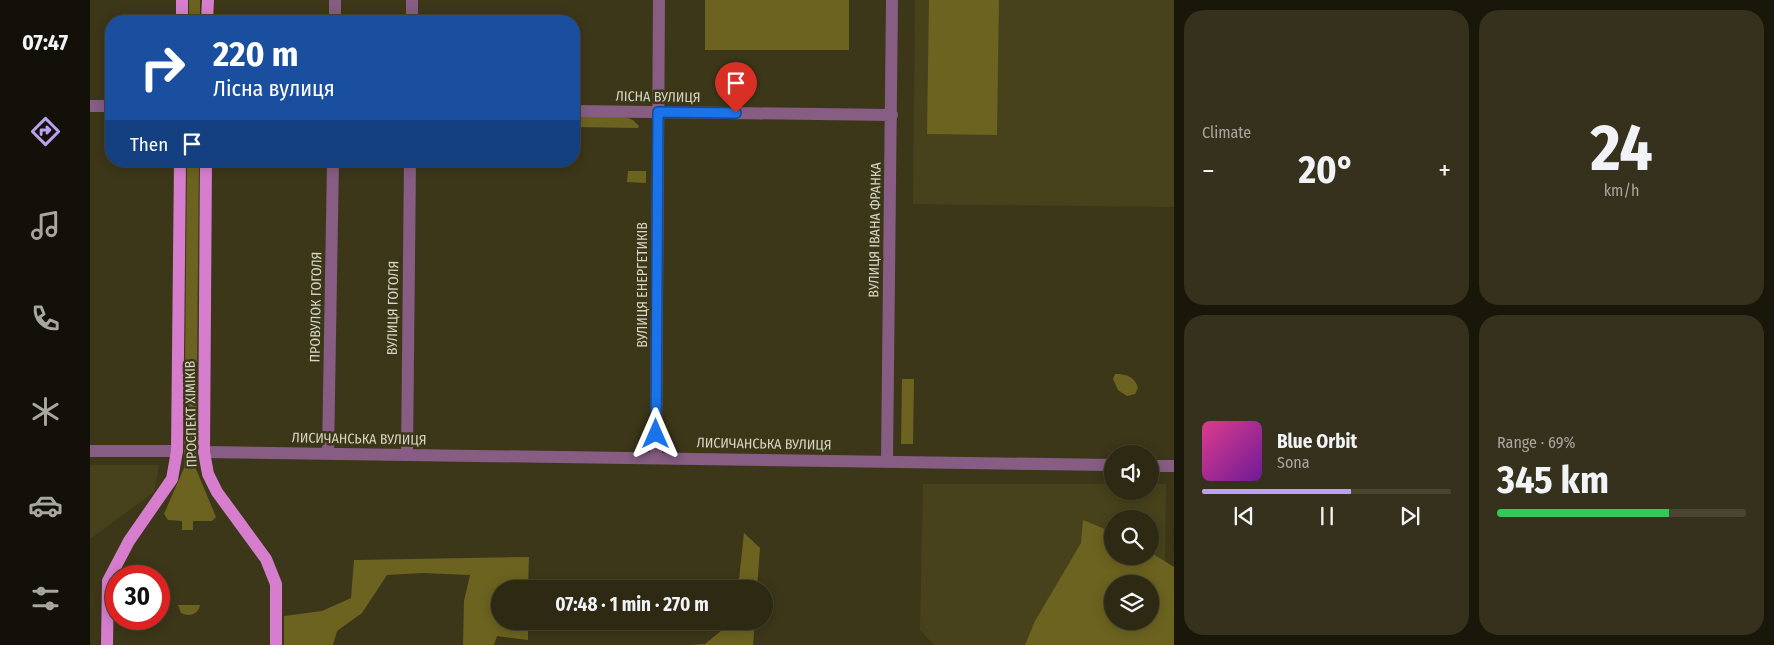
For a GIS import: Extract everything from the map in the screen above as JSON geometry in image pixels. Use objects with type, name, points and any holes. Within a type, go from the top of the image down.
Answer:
[{"type":"main road","points":[[182,0],[182,15]]},
{"type":"main road","points":[[208,0],[208,15]]},
{"type":"main road","name":"ПРОСПЕКТ ХІМІКІВ","points":[[107,645],[108,581],[129,540],[172,479],[177,452],[180,167]]},
{"type":"main road","name":"ПРОСПЕКТ ХІМІКІВ","points":[[206,167],[204,452],[208,474],[217,492],[266,559],[276,584],[276,645]]},
{"type":"street","points":[[335,0],[335,15]]},
{"type":"street","points":[[412,0],[412,15]]},
{"type":"street","name":"ВУЛИЦЯ ЕНЕРГЕТИКІВ","points":[[656,458],[659,0]]},
{"type":"street","name":"ВУЛИЦЯ ІВАНА ФРАНКА","points":[[887,461],[892,0]]},
{"type":"street","points":[[90,106],[105,106]]},
{"type":"street","name":"ЛІСНА ВУЛИЦЯ","points":[[580,111],[892,115]]},
{"type":"street","name":"ПРОВУЛОК ГОГОЛЯ","points":[[328,454],[333,167]]},
{"type":"street","name":"ВУЛИЦЯ ГОГОЛЯ","points":[[407,454],[410,167]]},
{"type":"street","points":[[90,451],[177,452]]},
{"type":"street","name":"ЛИСИЧАНСЬКА ВУЛИЦЯ","points":[[204,452],[1104,466]]},
{"type":"street","points":[[1159,466],[1174,466]]},
{"type":"shaded area","points":[[189,0],[200,0],[200,15],[189,15]]},
{"type":"shaded area","points":[[705,0],[849,0],[849,50],[705,50]]},
{"type":"shaded area","points":[[915,0],[1174,0],[1174,207],[913,204]]},
{"type":"shaded area","points":[[929,0],[999,0],[997,135],[927,134]]},
{"type":"shaded area","points":[[580,116],[626,117],[633,120],[639,126],[638,128],[580,127]]},
{"type":"shaded area","points":[[187,167],[199,167],[196,469],[216,517],[212,521],[193,521],[193,530],[182,530],[182,521],[168,520],[164,514],[184,468]]},
{"type":"shaded area","points":[[628,171],[646,171],[646,183],[627,182]]},
{"type":"shaded area","points":[[1115,374],[1126,375],[1135,381],[1138,388],[1135,394],[1127,396],[1118,390],[1113,379]]},
{"type":"shaded area","points":[[902,379],[914,379],[913,444],[901,444]]},
{"type":"shaded area","points":[[90,465],[159,465],[154,492],[90,539]]},
{"type":"shaded area","points":[[923,484],[1104,484],[1104,500],[1159,500],[1159,484],[1166,484],[1164,645],[934,645],[920,630]]},
{"type":"shaded area","points":[[1083,520],[1104,529],[1104,565],[1159,565],[1159,558],[1174,567],[1174,645],[1025,645],[1035,621],[1081,543]]},
{"type":"shaded area","points":[[744,533],[760,548],[758,580],[739,580]]},
{"type":"shaded area","points":[[529,557],[528,580],[491,580],[491,630],[528,630],[528,640],[497,636],[494,645],[463,645],[464,601],[470,575],[422,573],[387,575],[362,613],[337,631],[333,645],[284,645],[284,616],[322,611],[351,598],[354,560]]},
{"type":"shaded area","points":[[178,605],[200,605],[195,613],[187,615],[181,613]]},
{"type":"shaded area","points":[[722,630],[754,630],[753,645],[689,645],[705,644]]},
{"type":"route","points":[[656,434],[658,112],[736,113]]}]
